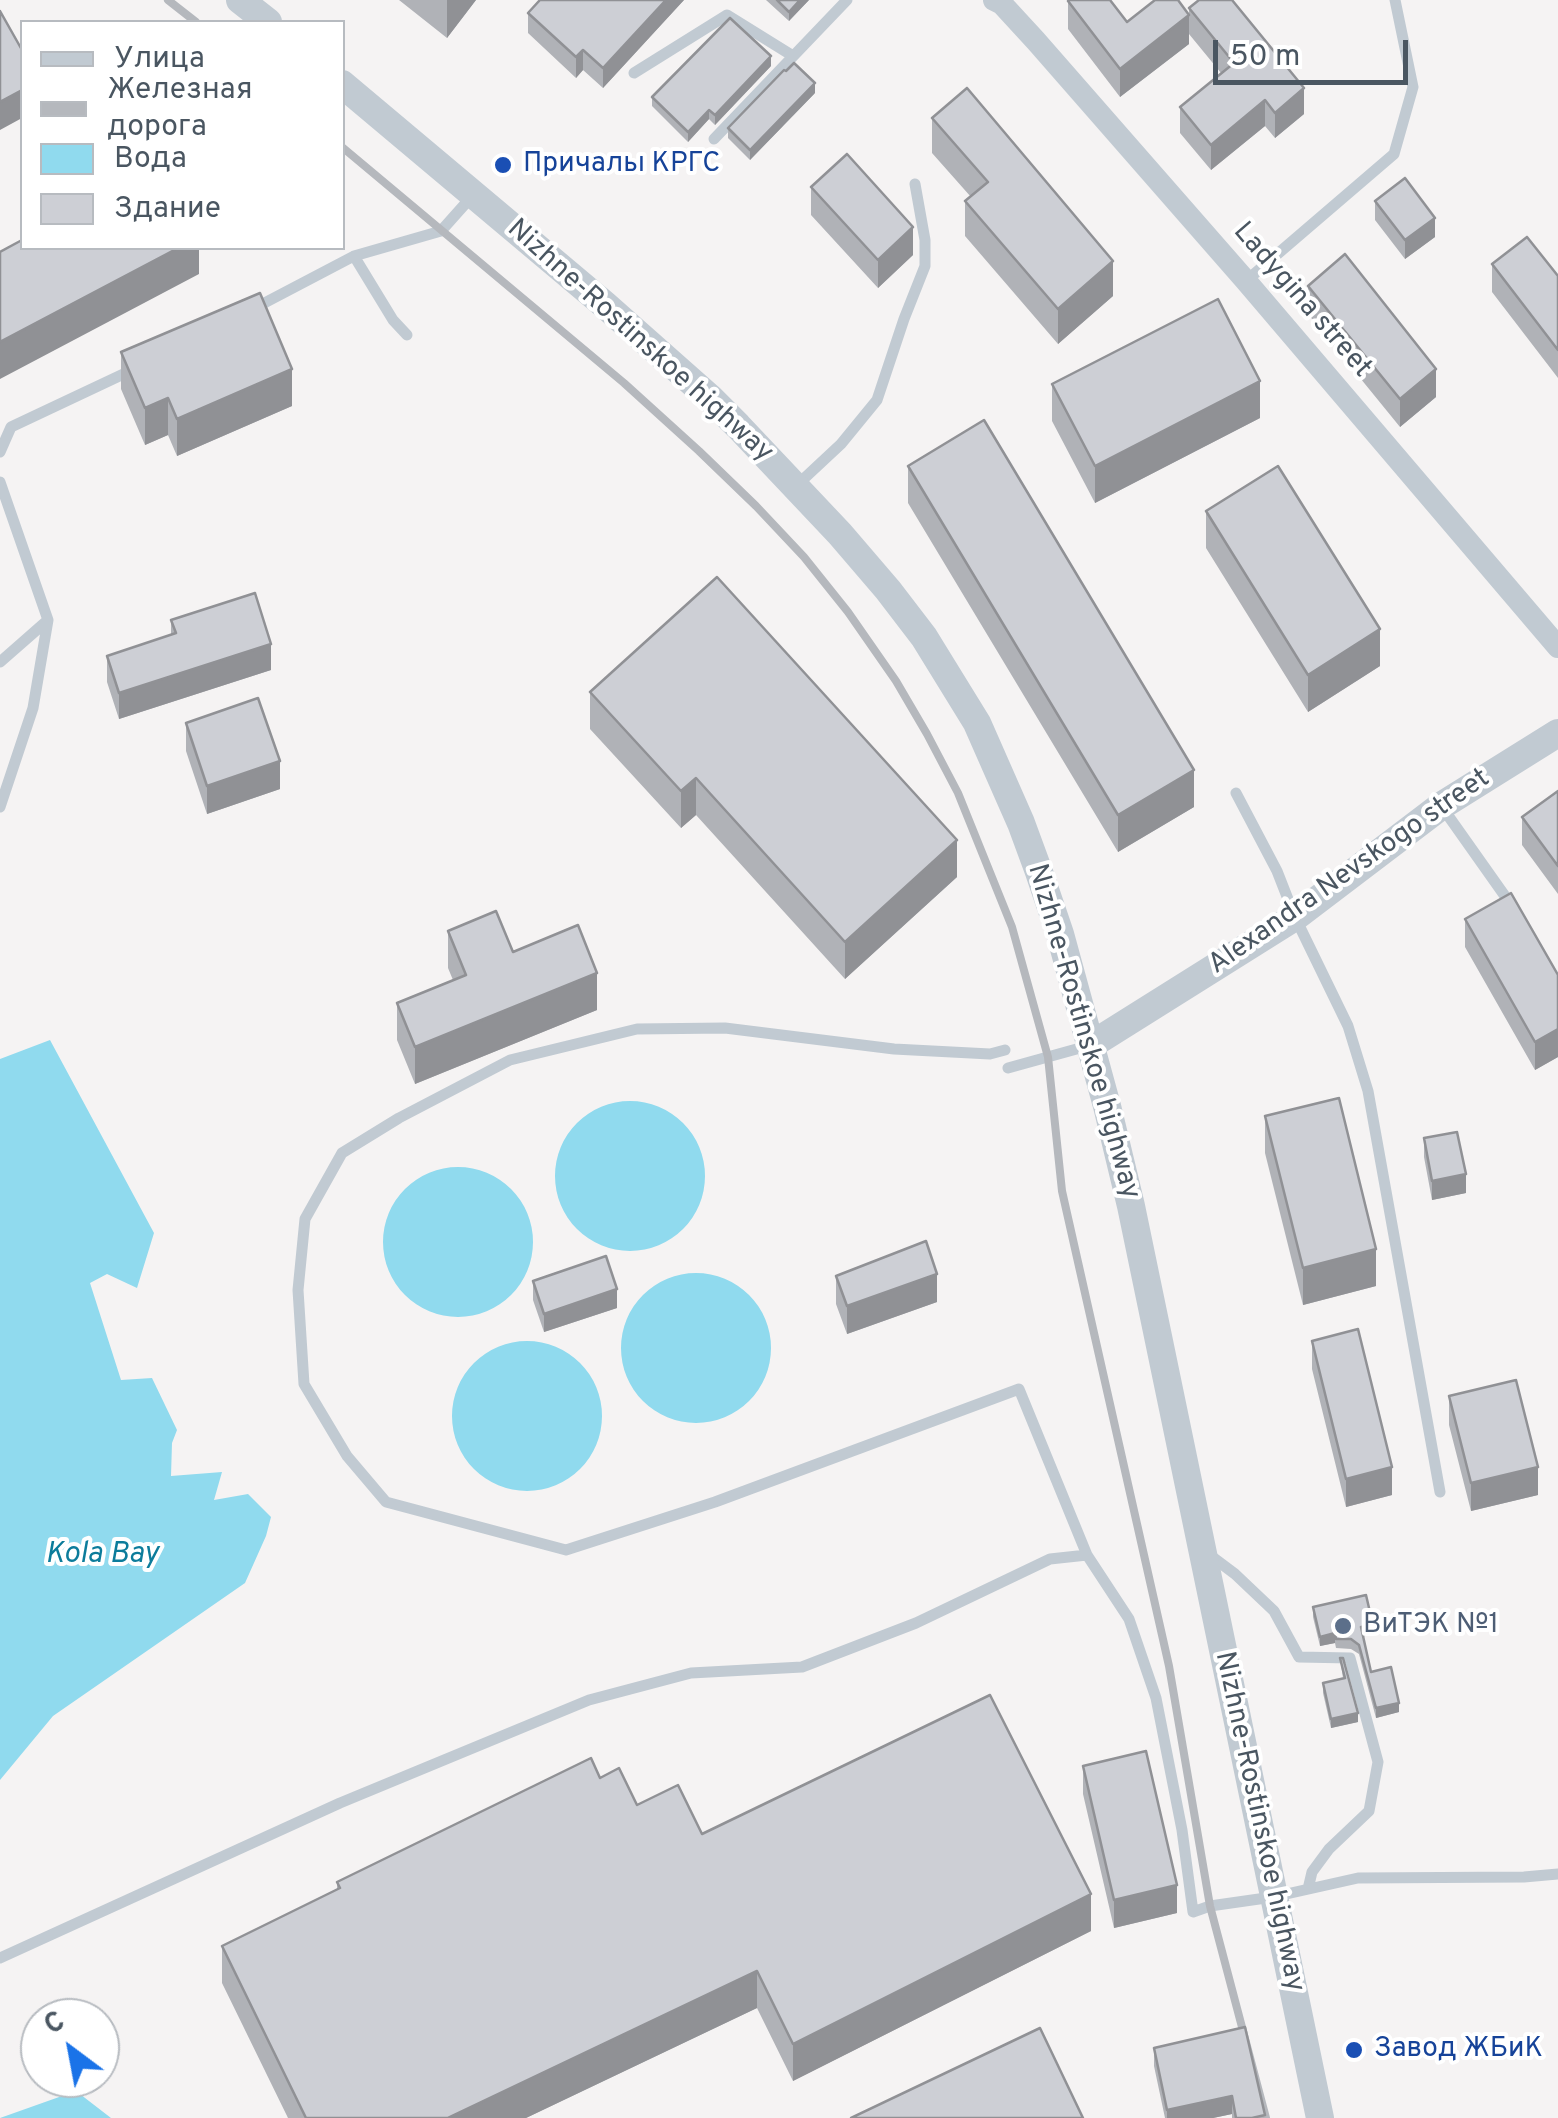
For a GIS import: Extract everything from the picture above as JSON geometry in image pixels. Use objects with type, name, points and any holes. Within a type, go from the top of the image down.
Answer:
[{"type":"street","points":[[240,0],[265,20]]},
{"type":"street","name":"Ladygina street","points":[[994,0],[1036,41],[1558,646]]},
{"type":"street","name":"Nizhne-Rostinskoe highway","points":[[345,86],[710,398],[876,576],[924,637],[977,723],[999,769],[1060,934],[1131,1206],[1320,2118]]},
{"type":"street","name":"Alexandra Nevskogo street","points":[[1091,1046],[1295,917],[1442,806],[1558,733]]},
{"type":"lane","points":[[714,138],[846,0]]},
{"type":"lane","points":[[1246,282],[1394,154],[1413,86],[1395,0]]},
{"type":"lane","points":[[634,73],[726,15],[792,56]]},
{"type":"lane","points":[[796,486],[841,444],[877,400],[925,266],[926,240],[915,184]]},
{"type":"lane","points":[[248,312],[354,256],[441,232],[474,194]]},
{"type":"lane","points":[[354,256],[393,320],[407,335]]},
{"type":"lane","points":[[0,452],[11,427],[145,364]]},
{"type":"lane","points":[[0,482],[48,620],[33,708],[0,807]]},
{"type":"lane","points":[[0,662],[48,620]]},
{"type":"lane","points":[[1236,793],[1277,870],[1295,917],[1348,1026],[1368,1091],[1440,1492]]},
{"type":"lane","points":[[1442,806],[1502,888],[1520,920]]},
{"type":"lane","points":[[1005,1050],[990,1054],[894,1049],[724,1028],[637,1030],[510,1060],[398,1118],[342,1153],[305,1219],[298,1290],[304,1384],[347,1456],[386,1502],[566,1550],[715,1502],[1018,1389],[1087,1555],[1129,1619],[1156,1698],[1182,1830],[1193,1912],[1358,1878],[1524,1878],[1558,1874]]},
{"type":"lane","points":[[1008,1068],[1091,1046]]},
{"type":"lane","points":[[1201,1548],[1274,1611],[1300,1657],[1350,1658],[1378,1762],[1370,1811],[1328,1849],[1312,1872],[1308,1889]]},
{"type":"lane","points":[[0,1958],[340,1803],[590,1700],[691,1673],[802,1667],[916,1622],[1050,1559],[1087,1555]]},
{"type":"water","name":"Kola Bay","points":[[50,1040],[154,1233],[137,1288],[107,1274],[90,1283],[121,1380],[152,1378],[177,1430],[172,1443],[171,1476],[222,1472],[214,1500],[248,1494],[271,1517],[245,1583],[53,1716],[0,1780],[0,1059]]},
{"type":"water","points":[[630,1101],[659,1107],[683,1123],[699,1147],[705,1176],[699,1205],[683,1229],[659,1245],[630,1251],[601,1245],[577,1229],[561,1205],[555,1176],[561,1147],[577,1123],[601,1107]]},
{"type":"water","points":[[458,1167],[487,1173],[511,1189],[527,1213],[533,1242],[527,1271],[511,1295],[487,1311],[458,1317],[429,1311],[405,1295],[389,1271],[383,1242],[389,1213],[405,1189],[429,1173]]},
{"type":"water","points":[[696,1273],[725,1279],[749,1295],[765,1319],[771,1348],[765,1377],[749,1401],[725,1417],[696,1423],[667,1417],[643,1401],[627,1377],[621,1348],[627,1319],[643,1295],[667,1279]]},
{"type":"water","points":[[527,1341],[556,1347],[580,1363],[596,1387],[602,1416],[596,1445],[580,1469],[556,1485],[527,1491],[498,1485],[474,1469],[458,1445],[452,1416],[458,1387],[474,1363],[498,1347]]},
{"type":"water","points":[[56,2098],[85,2098],[111,2118],[0,2118]]},
{"type":"building","points":[[540,0],[666,0],[603,68],[583,50],[576,57],[528,13]]},
{"type":"building","points":[[777,0],[800,0],[789,12]]},
{"type":"building","points":[[1069,0],[1110,0],[1127,22],[1155,0],[1178,0],[1189,15],[1120,69]]},
{"type":"building","points":[[1199,0],[1232,0],[1304,88],[1275,113],[1265,100],[1211,145],[1180,107],[1234,63],[1189,8]]},
{"type":"building","points":[[0,11],[20,46],[20,91],[0,102]]},
{"type":"building","points":[[730,18],[771,56],[715,115],[709,110],[688,132],[652,97]]},
{"type":"building","points":[[794,63],[815,83],[750,150],[728,128]]},
{"type":"building","points":[[967,88],[1113,261],[1058,309],[965,201],[988,182],[932,118]]},
{"type":"building","points":[[847,154],[913,227],[878,260],[811,187]]},
{"type":"building","points":[[1405,178],[1435,218],[1405,240],[1375,201]]},
{"type":"building","points":[[1527,237],[1558,276],[1558,350],[1492,264]]},
{"type":"building","points":[[20,241],[20,250],[174,250],[0,342],[0,252]]},
{"type":"building","points":[[1345,254],[1436,369],[1400,399],[1308,286]]},
{"type":"building","points":[[260,293],[292,369],[177,419],[168,398],[145,408],[121,352]]},
{"type":"building","points":[[1218,299],[1260,381],[1095,466],[1052,384]]},
{"type":"building","points":[[984,420],[1194,770],[1118,815],[908,466]]},
{"type":"building","points":[[1278,466],[1380,629],[1308,675],[1206,511]]},
{"type":"building","points":[[717,577],[957,840],[845,942],[696,778],[681,791],[590,692]]},
{"type":"building","points":[[255,593],[271,644],[119,693],[107,656],[176,633],[171,620]]},
{"type":"building","points":[[258,698],[280,761],[207,786],[186,723]]},
{"type":"building","points":[[1558,791],[1558,866],[1522,817]]},
{"type":"building","points":[[1511,893],[1558,975],[1558,1029],[1535,1042],[1465,919]]},
{"type":"building","points":[[496,911],[513,952],[578,925],[597,973],[415,1047],[397,1003],[466,975],[448,931]]},
{"type":"building","points":[[1339,1098],[1376,1249],[1303,1268],[1265,1116]]},
{"type":"building","points":[[1457,1132],[1466,1174],[1432,1181],[1424,1138]]},
{"type":"building","points":[[926,1241],[937,1274],[847,1306],[836,1276]]},
{"type":"building","points":[[606,1256],[617,1289],[544,1314],[533,1281]]},
{"type":"building","points":[[1358,1329],[1392,1467],[1346,1479],[1312,1341]]},
{"type":"building","points":[[1516,1380],[1538,1467],[1471,1483],[1449,1396]]},
{"type":"building","points":[[1366,1595],[1373,1625],[1361,1627],[1371,1672],[1391,1667],[1399,1703],[1376,1708],[1359,1645],[1351,1639],[1336,1639],[1335,1633],[1320,1637],[1313,1607]]},
{"type":"building","points":[[1340,1658],[1358,1713],[1331,1719],[1323,1683],[1345,1678]]},
{"type":"building","points":[[990,1695],[1091,1894],[793,2044],[757,1971],[448,2118],[306,2118],[222,1946],[340,1888],[337,1882],[591,1758],[600,1778],[619,1768],[637,1805],[678,1785],[702,1834]]},
{"type":"building","points":[[1146,1751],[1177,1885],[1114,1900],[1083,1766]]},
{"type":"building","points":[[1245,2027],[1265,2115],[1236,2118],[1232,2096],[1167,2110],[1154,2048]]},
{"type":"building","points":[[1040,2028],[1083,2118],[851,2118]]},
{"type":"railway","points":[[168,0],[193,20]]},
{"type":"railway","points":[[345,150],[624,383],[756,506],[848,612],[896,681],[958,793],[1012,927],[1048,1057],[1062,1191],[1169,1666],[1210,1906],[1266,2118]]},
{"type":"place","name":"Причалы КРГС","points":[[503,165]]},
{"type":"place","name":"ВиТЭК №1","points":[[1343,1626]]},
{"type":"place","name":"Завод ЖБиК","points":[[1354,2050]]}]
